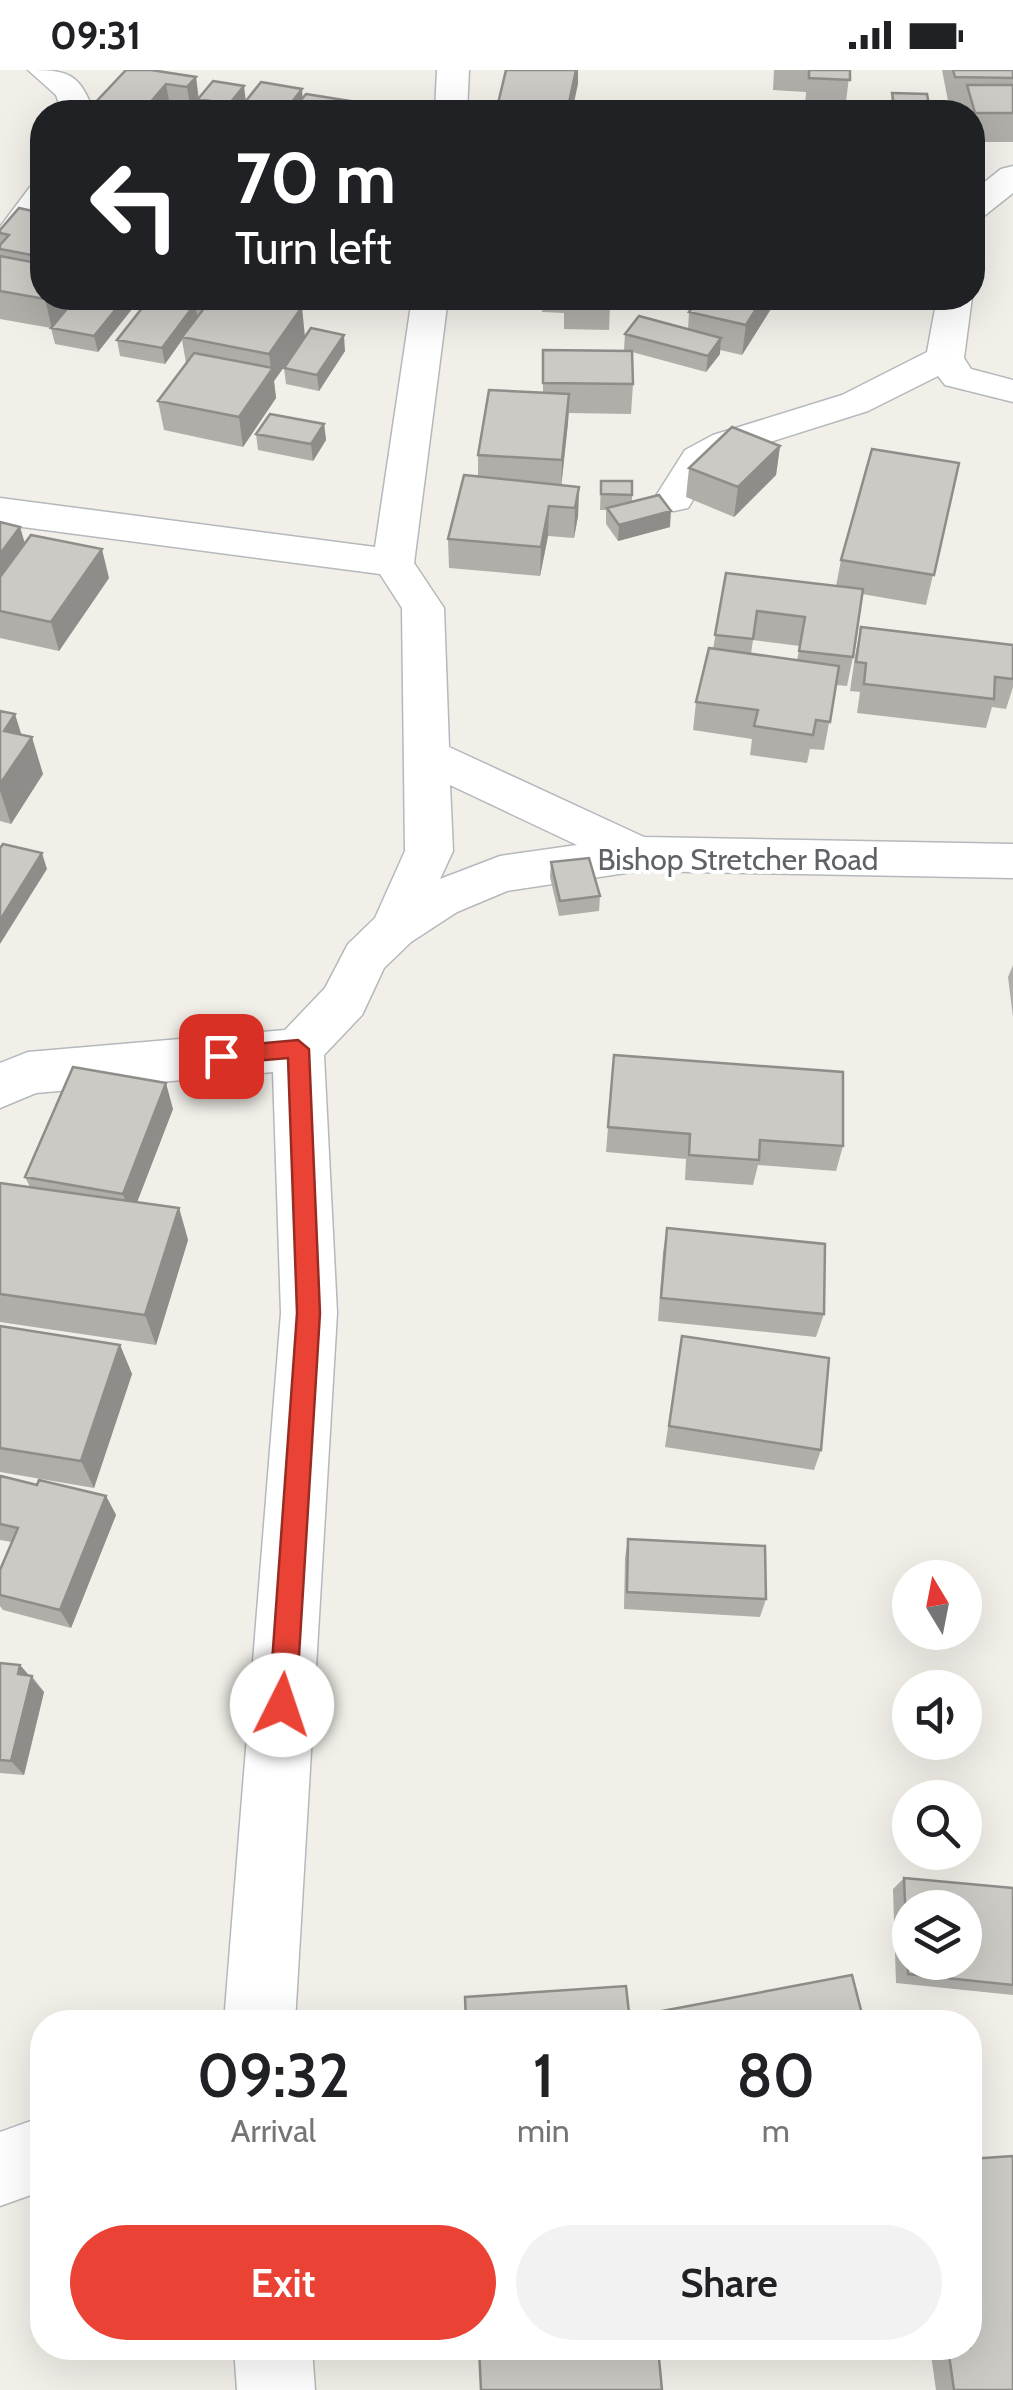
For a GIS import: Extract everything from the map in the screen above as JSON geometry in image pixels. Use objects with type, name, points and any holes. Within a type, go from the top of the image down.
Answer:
[{"type":"street","points":[[44,70],[70,91],[73,100]]},
{"type":"street","points":[[452,100],[453,70]]},
{"type":"street","points":[[985,198],[1013,176]]},
{"type":"street","points":[[0,248],[30,215]]},
{"type":"street","points":[[394,929],[429,852],[423,608],[393,563],[428,310]]},
{"type":"street","points":[[952,310],[945,358],[958,377],[1013,391]]},
{"type":"street","points":[[674,499],[699,458],[727,443],[855,403],[945,358]]},
{"type":"street","points":[[0,511],[393,563]]},
{"type":"street","points":[[426,755],[638,854]]},
{"type":"street","name":"Bishop Stretcher Road","points":[[298,1049],[344,1002],[365,957],[394,929],[440,899],[500,874],[638,854],[1013,862]]},
{"type":"street","points":[[0,1087],[28,1074],[298,1049],[309,1313],[259,2010]]},
{"type":"street","points":[[0,2169],[30,2158]]},
{"type":"street","points":[[274,2360],[276,2390]]},
{"type":"building","points":[[126,70],[196,77],[187,87],[166,84],[152,100],[98,100]]},
{"type":"building","points":[[506,70],[576,70],[570,100],[499,100]]},
{"type":"building","points":[[809,70],[850,70],[850,80],[809,78]]},
{"type":"building","points":[[953,70],[1013,70],[1013,78],[955,77]]},
{"type":"building","points":[[213,81],[244,86],[232,100],[198,99]]},
{"type":"building","points":[[261,82],[302,89],[293,100],[247,100]]},
{"type":"building","points":[[967,85],[1013,85],[1013,113],[985,113],[985,100],[971,100]]},
{"type":"building","points":[[892,93],[927,94],[928,100],[893,100]]},
{"type":"building","points":[[306,94],[344,100],[301,100]]},
{"type":"building","points":[[19,208],[30,210],[30,255],[0,249],[9,235],[0,230]]},
{"type":"building","points":[[0,256],[30,262],[30,296],[0,291]]},
{"type":"building","points":[[66,310],[115,310],[94,336],[51,328]]},
{"type":"building","points":[[141,310],[190,310],[162,348],[117,340]]},
{"type":"building","points":[[203,310],[300,310],[269,354],[182,337]]},
{"type":"building","points":[[690,310],[755,310],[746,325]]},
{"type":"building","points":[[639,316],[721,338],[708,356],[625,334]]},
{"type":"building","points":[[311,328],[344,335],[317,375],[284,368]]},
{"type":"building","points":[[543,350],[632,351],[633,384],[543,383]]},
{"type":"building","points":[[194,353],[273,368],[239,417],[158,401]]},
{"type":"building","points":[[489,390],[569,394],[562,460],[478,455]]},
{"type":"building","points":[[270,414],[324,424],[311,444],[256,434]]},
{"type":"building","points":[[732,427],[780,446],[738,487],[689,468]]},
{"type":"building","points":[[872,449],[959,463],[934,575],[841,560]]},
{"type":"building","points":[[464,475],[579,487],[575,508],[549,506],[541,547],[448,539]]},
{"type":"building","points":[[601,481],[632,481],[632,495],[601,494]]},
{"type":"building","points":[[659,495],[671,511],[619,525],[607,508]]},
{"type":"building","points":[[0,522],[20,527],[0,554]]},
{"type":"building","points":[[31,535],[102,549],[51,622],[0,611],[0,577]]},
{"type":"building","points":[[726,573],[863,589],[853,657],[799,651],[805,617],[757,611],[753,639],[715,635]]},
{"type":"building","points":[[861,627],[1013,645],[1013,679],[995,677],[994,699],[864,684],[866,663],[856,662]]},
{"type":"building","points":[[709,648],[839,666],[830,722],[816,720],[813,735],[754,726],[758,710],[696,702]]},
{"type":"building","points":[[0,711],[15,714],[4,731],[32,737],[0,784]]},
{"type":"building","points":[[3,844],[42,853],[0,920],[0,848]]},
{"type":"building","points":[[589,858],[600,896],[560,901],[551,862]]},
{"type":"building","points":[[614,1055],[843,1072],[843,1146],[760,1140],[759,1160],[689,1155],[690,1134],[608,1127]]},
{"type":"building","points":[[73,1067],[166,1083],[123,1194],[25,1177]]},
{"type":"building","points":[[0,1183],[179,1208],[145,1315],[0,1294]]},
{"type":"building","points":[[667,1228],[825,1244],[824,1314],[661,1298]]},
{"type":"building","points":[[0,1326],[120,1345],[81,1461],[0,1448]]},
{"type":"building","points":[[682,1336],[829,1358],[821,1450],[669,1426]]},
{"type":"building","points":[[1,1476],[37,1485],[39,1480],[106,1496],[60,1610],[0,1595],[0,1570],[18,1528],[0,1524]]},
{"type":"building","points":[[628,1539],[765,1546],[766,1599],[627,1592]]},
{"type":"building","points":[[0,1663],[20,1665],[18,1674],[32,1676],[11,1761],[0,1760]]},
{"type":"building","points":[[904,1878],[1013,1888],[1013,1985],[965,1980],[982,1980],[982,1890],[904,1890]]},
{"type":"building","points":[[852,1975],[861,2010],[667,2010]]},
{"type":"building","points":[[626,1986],[629,2010],[466,2010],[465,1997]]},
{"type":"building","points":[[1013,2156],[1013,2390],[954,2390],[950,2360],[982,2360],[982,2158]]},
{"type":"building","points":[[480,2360],[659,2360],[662,2390],[481,2390]]},
{"type":"route","points":[[221,1056],[298,1049],[309,1313],[282,1705]]}]
